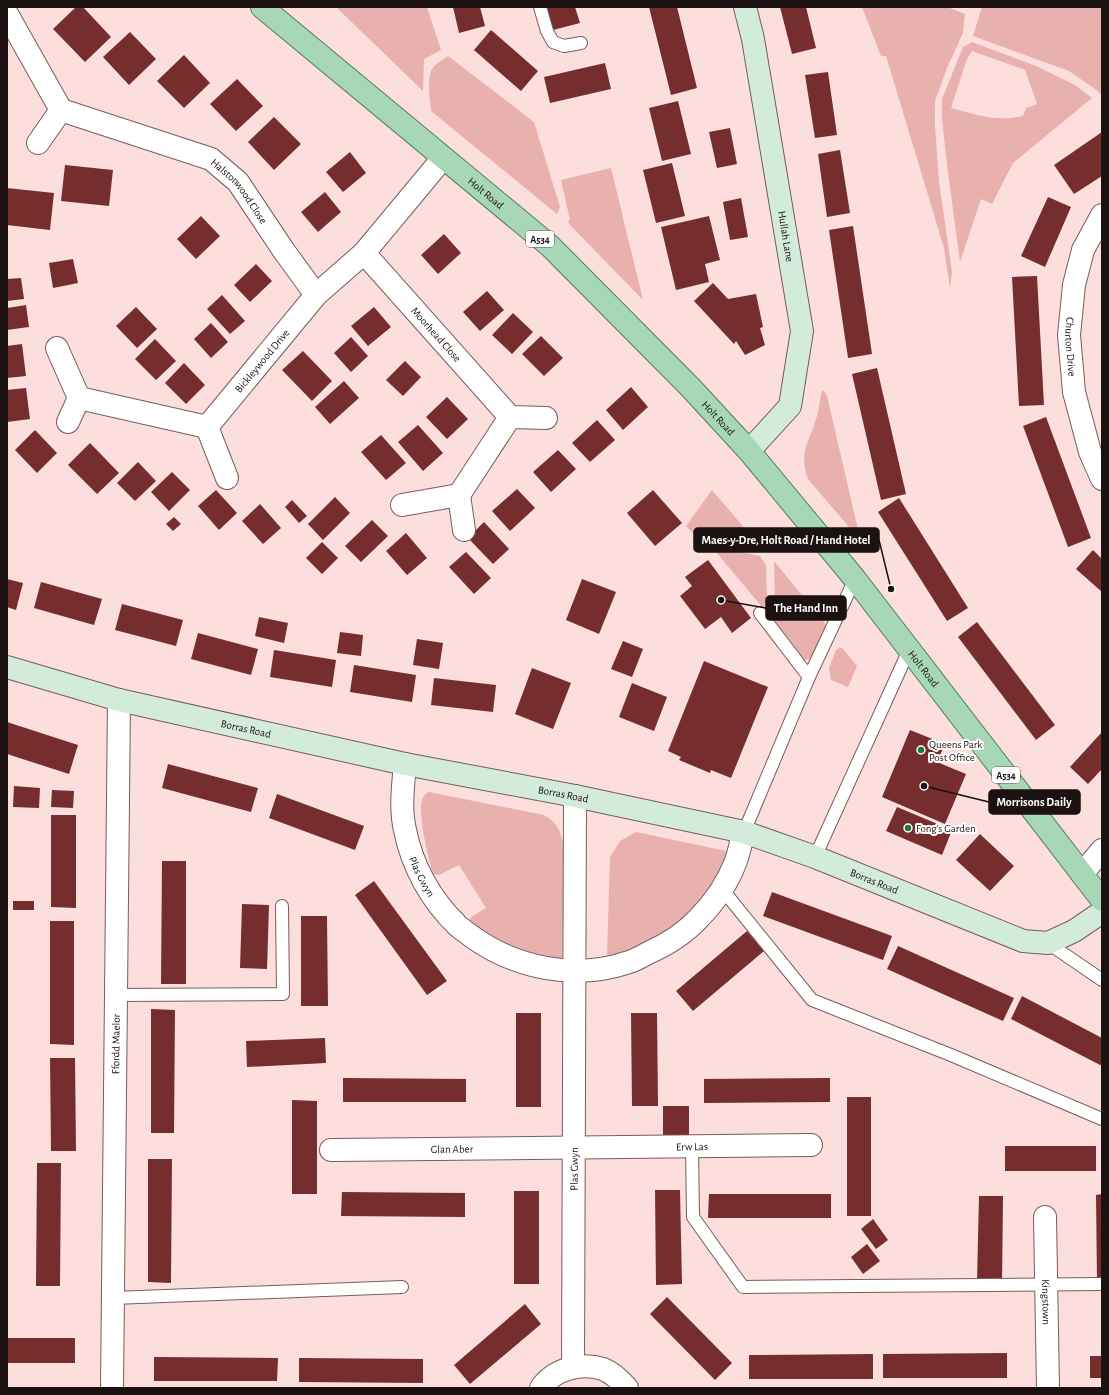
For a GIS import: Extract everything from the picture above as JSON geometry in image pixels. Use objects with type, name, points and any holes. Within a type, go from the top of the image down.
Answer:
[{"type":"main road","name":"Holt Road","points":[[262,7],[550,246],[686,383],[749,451],[855,580],[1102,900]]},
{"type":"street","name":"Hullah Lane","points":[[745,7],[753,39],[802,331],[790,406],[749,451]]},
{"type":"street","points":[[7,14],[61,110],[38,143]]},
{"type":"street","name":"Halstonwood Close","points":[[61,110],[211,159],[238,182],[284,251],[316,295]]},
{"type":"street","name":"Bickleywood Drive","points":[[207,428],[316,295],[364,253],[443,158]]},
{"type":"street","name":"Churton Drive","points":[[1102,215],[1084,250],[1074,285],[1069,335],[1074,392],[1090,452],[1102,479]]},
{"type":"street","name":"Moorhead Close","points":[[364,253],[510,417]]},
{"type":"street","points":[[57,348],[80,398]]},
{"type":"street","points":[[80,398],[207,428],[227,478]]},
{"type":"street","points":[[68,422],[80,398]]},
{"type":"street","points":[[464,530],[459,495],[510,417],[546,418]]},
{"type":"street","points":[[402,505],[459,495]]},
{"type":"street","name":"Borras Road","points":[[7,667],[119,700],[405,764],[575,796],[744,832],[815,857],[1024,941],[1048,943],[1074,931],[1102,912]]},
{"type":"street","name":"Ffordd Maelor","points":[[112,1388],[119,700]]},
{"type":"street","name":"Plas Gwyn","points":[[405,764],[402,797],[405,830],[416,867],[433,897],[457,925],[483,945],[520,962],[553,970],[598,970],[627,963],[668,944],[698,920],[722,889],[735,862],[744,832]]},
{"type":"street","name":"Plas Gwyn","points":[[573,1367],[575,796]]},
{"type":"street","points":[[1082,874],[1102,850]]},
{"type":"street","name":"Erw Las","points":[[573,1147],[811,1145]]},
{"type":"street","name":"Glan Aber","points":[[331,1150],[573,1147]]},
{"type":"street","name":"Kingstown","points":[[1045,1217],[1048,1388]]},
{"type":"street","points":[[541,1388],[556,1374],[573,1367],[588,1366],[604,1370],[617,1377],[627,1388]]},
{"type":"lane","points":[[540,7],[547,31],[553,42],[564,46],[580,43]]},
{"type":"lane","points":[[744,832],[809,677],[855,580]]},
{"type":"lane","points":[[760,613],[809,677]]},
{"type":"lane","points":[[815,857],[909,650]]},
{"type":"lane","points":[[722,889],[812,1000],[951,1055],[1102,1119]]},
{"type":"lane","points":[[116,995],[283,994],[282,906]]},
{"type":"lane","points":[[1048,943],[1102,980]]},
{"type":"lane","points":[[692,1146],[694,1217],[743,1287],[1102,1284]]},
{"type":"lane","points":[[113,1298],[402,1287]]},
{"type":"shaded area","points":[[336,7],[427,7],[441,50],[424,59],[423,91]]},
{"type":"shaded area","points":[[862,7],[947,7],[965,14],[963,33],[947,68],[935,101],[939,182],[952,272],[950,289],[944,248],[886,56],[881,56]]},
{"type":"shaded area","points":[[982,7],[1102,7],[1102,95],[1069,71],[973,36]]},
{"type":"shaded area","points":[[972,42],[1036,66],[1075,85],[1092,98],[1013,163],[992,204],[981,199],[960,262],[947,165],[942,118],[942,99],[963,47]],"holes":[[[972,51],[1025,70],[1037,104],[1026,108],[1023,116],[1013,118],[995,118],[951,108],[967,59]]]},
{"type":"shaded area","points":[[448,56],[534,122],[560,207],[557,214],[431,111],[429,86],[431,71],[436,64]]},
{"type":"shaded area","points":[[611,168],[643,300],[570,225],[568,221],[570,220],[561,180]]},
{"type":"shaded area","points":[[822,391],[824,391],[827,396],[860,538],[808,479],[805,469],[804,461],[806,446],[817,416]]},
{"type":"shaded area","points":[[712,490],[764,551],[719,540],[708,549],[686,526]]},
{"type":"shaded area","points":[[722,548],[760,556],[766,566],[767,603],[762,607],[716,552]]},
{"type":"shaded area","points":[[774,561],[827,626],[815,658],[804,660],[797,657],[766,613],[775,606]]},
{"type":"shaded area","points":[[840,647],[857,666],[848,687],[831,680],[829,668],[836,650]]},
{"type":"shaded area","points":[[429,792],[544,815],[556,825],[562,838],[564,849],[562,971],[521,960],[469,922],[471,917],[486,908],[459,865],[439,875],[433,874],[424,834],[421,811],[424,796]]},
{"type":"shaded area","points":[[636,832],[731,852],[721,889],[666,940],[625,955],[607,955],[610,857],[620,841]]},
{"type":"building","points":[[76,7],[83,7],[111,37],[85,62],[53,29]]},
{"type":"building","points":[[453,7],[480,7],[485,26],[459,33]]},
{"type":"building","points":[[547,7],[575,7],[580,23],[553,30]]},
{"type":"building","points":[[649,7],[677,7],[697,88],[671,95]]},
{"type":"building","points":[[780,7],[806,7],[816,48],[792,54]]},
{"type":"building","points":[[491,30],[538,71],[521,91],[474,50]]},
{"type":"building","points":[[130,32],[156,59],[129,85],[103,57]]},
{"type":"building","points":[[184,55],[210,83],[184,108],[157,81]]},
{"type":"building","points":[[605,63],[611,89],[550,103],[544,77]]},
{"type":"building","points":[[828,72],[837,135],[815,138],[805,75]]},
{"type":"building","points":[[237,79],[263,106],[236,131],[210,104]]},
{"type":"building","points":[[678,101],[691,154],[662,161],[649,108]]},
{"type":"building","points":[[274,117],[301,144],[274,170],[248,142]]},
{"type":"building","points":[[730,128],[737,164],[717,168],[709,132]]},
{"type":"building","points":[[1102,132],[1102,176],[1074,194],[1054,165]]},
{"type":"building","points":[[840,150],[850,213],[827,217],[818,154]]},
{"type":"building","points":[[350,152],[366,173],[343,192],[326,172]]},
{"type":"building","points":[[672,163],[685,216],[656,223],[643,170]]},
{"type":"building","points":[[65,165],[113,170],[109,206],[61,201]]},
{"type":"building","points":[[7,188],[54,193],[50,230],[7,225]]},
{"type":"building","points":[[325,192],[341,212],[318,232],[301,212]]},
{"type":"building","points":[[1048,197],[1071,207],[1045,267],[1021,256]]},
{"type":"building","points":[[741,198],[748,237],[730,240],[723,202]]},
{"type":"building","points":[[201,216],[220,236],[196,259],[177,239]]},
{"type":"building","points":[[709,216],[720,260],[705,264],[709,282],[676,290],[661,227]]},
{"type":"building","points":[[853,226],[872,354],[848,358],[829,230]]},
{"type":"building","points":[[444,234],[461,253],[438,274],[421,255]]},
{"type":"building","points":[[73,259],[78,283],[53,288],[49,263]]},
{"type":"building","points":[[256,264],[272,281],[250,302],[234,285]]},
{"type":"building","points":[[1037,276],[1044,405],[1019,406],[1012,277]]},
{"type":"building","points":[[21,278],[24,299],[7,301],[7,279]]},
{"type":"building","points":[[713,283],[728,299],[756,294],[763,327],[760,328],[765,345],[745,355],[736,341],[734,344],[694,301]]},
{"type":"building","points":[[487,291],[504,310],[480,331],[463,312]]},
{"type":"building","points":[[222,295],[245,321],[230,334],[207,309]]},
{"type":"building","points":[[26,305],[29,327],[7,330],[7,308]]},
{"type":"building","points":[[136,307],[157,329],[137,348],[116,326]]},
{"type":"building","points":[[374,307],[391,327],[368,346],[351,326]]},
{"type":"building","points":[[513,313],[533,332],[512,354],[492,335]]},
{"type":"building","points":[[211,323],[228,342],[211,358],[194,339]]},
{"type":"building","points":[[541,336],[563,358],[544,376],[522,354]]},
{"type":"building","points":[[351,337],[368,356],[351,372],[334,353]]},
{"type":"building","points":[[155,339],[176,361],[156,380],[135,359]]},
{"type":"building","points":[[22,344],[26,376],[7,378],[7,346]]},
{"type":"building","points":[[303,351],[332,381],[312,401],[282,370]]},
{"type":"building","points":[[405,361],[421,377],[403,396],[386,380]]},
{"type":"building","points":[[184,363],[205,385],[186,404],[165,383]]},
{"type":"building","points":[[877,368],[906,494],[881,500],[852,374]]},
{"type":"building","points":[[344,381],[359,398],[330,424],[315,407]]},
{"type":"building","points":[[631,387],[648,407],[623,430],[606,410]]},
{"type":"building","points":[[26,388],[30,419],[7,422],[7,390]]},
{"type":"building","points":[[447,397],[468,419],[447,439],[426,417]]},
{"type":"building","points":[[1046,417],[1091,538],[1068,547],[1023,426]]},
{"type":"building","points":[[597,420],[615,440],[590,462],[572,443]]},
{"type":"building","points":[[418,425],[443,453],[423,471],[398,442]]},
{"type":"building","points":[[35,430],[57,453],[37,473],[15,450]]},
{"type":"building","points":[[381,435],[406,463],[386,480],[361,452]]},
{"type":"building","points":[[90,443],[119,473],[97,494],[68,465]]},
{"type":"building","points":[[558,450],[576,469],[551,492],[533,472]]},
{"type":"building","points":[[138,462],[156,481],[135,501],[117,483]]},
{"type":"building","points":[[172,472],[190,490],[169,511],[151,492]]},
{"type":"building","points":[[517,489],[535,508],[510,531],[492,511]]},
{"type":"building","points":[[216,490],[237,513],[219,530],[198,506]]},
{"type":"building","points":[[653,490],[682,523],[655,546],[627,513]]},
{"type":"building","points":[[335,497],[350,513],[323,540],[308,524]]},
{"type":"building","points":[[899,498],[968,608],[947,621],[878,512]]},
{"type":"building","points":[[292,500],[307,516],[299,523],[285,507]]},
{"type":"building","points":[[260,504],[281,528],[263,544],[242,521]]},
{"type":"building","points":[[174,517],[181,524],[173,531],[166,524]]},
{"type":"building","points":[[372,520],[388,536],[361,562],[345,546]]},
{"type":"building","points":[[484,522],[509,549],[493,564],[468,538]]},
{"type":"building","points":[[406,533],[427,558],[407,575],[386,551]]},
{"type":"building","points":[[322,542],[338,558],[322,574],[306,558]]},
{"type":"building","points":[[1093,550],[1102,559],[1102,592],[1076,569]]},
{"type":"building","points":[[466,552],[491,578],[474,594],[449,567]]},
{"type":"building","points":[[708,560],[751,618],[732,633],[721,617],[705,629],[680,596],[692,586],[685,577]]},
{"type":"building","points":[[7,579],[23,583],[16,610],[7,607]]},
{"type":"building","points":[[582,579],[616,592],[599,634],[566,620]]},
{"type":"building","points":[[41,582],[102,599],[94,625],[34,608]]},
{"type":"building","points":[[122,604],[183,620],[176,646],[115,630]]},
{"type":"building","points":[[259,617],[288,623],[284,643],[255,636]]},
{"type":"building","points":[[977,622],[1055,725],[1036,740],[958,637]]},
{"type":"building","points":[[340,632],[363,635],[361,656],[337,653]]},
{"type":"building","points":[[198,633],[258,649],[251,675],[191,659]]},
{"type":"building","points":[[417,639],[443,643],[439,669],[413,665]]},
{"type":"building","points":[[623,641],[643,649],[632,677],[611,669]]},
{"type":"building","points":[[274,650],[336,660],[332,687],[270,677]]},
{"type":"building","points":[[704,661],[768,687],[731,778],[711,770],[710,773],[679,760],[681,757],[668,751]]},
{"type":"building","points":[[354,665],[416,675],[412,702],[350,692]]},
{"type":"building","points":[[532,668],[571,683],[553,729],[515,714]]},
{"type":"building","points":[[434,678],[496,685],[493,712],[431,705]]},
{"type":"building","points":[[632,683],[667,697],[654,731],[619,717]]},
{"type":"building","points":[[7,722],[78,745],[69,774],[7,754]]},
{"type":"building","points":[[910,730],[945,744],[937,762],[966,774],[945,824],[882,797]]},
{"type":"building","points":[[1102,732],[1102,769],[1088,784],[1070,767]]},
{"type":"building","points":[[168,764],[258,788],[251,812],[162,788]]},
{"type":"building","points":[[14,786],[40,788],[39,808],[13,807]]},
{"type":"building","points":[[52,790],[74,791],[73,808],[51,807]]},
{"type":"building","points":[[277,794],[364,826],[355,850],[269,818]]},
{"type":"building","points":[[897,807],[952,830],[942,855],[886,831]]},
{"type":"building","points":[[51,815],[76,815],[76,908],[51,907]]},
{"type":"building","points":[[980,834],[1014,866],[990,891],[956,860]]},
{"type":"building","points":[[162,861],[186,861],[186,984],[161,984]]},
{"type":"building","points":[[374,881],[447,981],[427,995],[355,895]]},
{"type":"building","points":[[772,892],[892,936],[883,960],[763,916]]},
{"type":"building","points":[[13,901],[34,901],[34,910],[13,910]]},
{"type":"building","points":[[242,904],[269,905],[267,969],[240,968]]},
{"type":"building","points":[[301,916],[327,916],[328,1006],[301,1006]]},
{"type":"building","points":[[50,921],[74,921],[74,1045],[50,1044]]},
{"type":"building","points":[[747,931],[764,951],[693,1011],[676,991]]},
{"type":"building","points":[[898,946],[1014,998],[1003,1021],[887,969]]},
{"type":"building","points":[[1022,996],[1102,1038],[1102,1066],[1011,1019]]},
{"type":"building","points":[[151,1009],[175,1010],[174,1133],[151,1133]]},
{"type":"building","points":[[516,1013],[541,1013],[541,1107],[516,1107]]},
{"type":"building","points":[[631,1013],[657,1013],[658,1106],[632,1106]]},
{"type":"building","points":[[325,1038],[326,1063],[247,1067],[246,1041]]},
{"type":"building","points":[[50,1058],[75,1058],[76,1151],[51,1151]]},
{"type":"building","points":[[343,1078],[466,1079],[466,1102],[343,1102]]},
{"type":"building","points":[[830,1078],[830,1102],[704,1103],[704,1079]]},
{"type":"building","points":[[847,1097],[871,1097],[871,1216],[847,1216]]},
{"type":"building","points":[[292,1100],[317,1101],[317,1194],[292,1194]]},
{"type":"building","points":[[663,1106],[689,1106],[689,1136],[663,1136]]},
{"type":"building","points":[[1005,1146],[1096,1146],[1096,1171],[1005,1171]]},
{"type":"building","points":[[148,1159],[172,1159],[171,1283],[148,1282]]},
{"type":"building","points":[[37,1163],[61,1163],[60,1286],[36,1286]]},
{"type":"building","points":[[655,1190],[680,1190],[682,1284],[656,1285]]},
{"type":"building","points":[[514,1191],[539,1191],[539,1284],[514,1284]]},
{"type":"building","points":[[342,1192],[465,1193],[465,1217],[341,1216]]},
{"type":"building","points":[[709,1194],[831,1194],[831,1218],[708,1218]]},
{"type":"building","points":[[1102,1194],[1102,1280],[1097,1280],[1096,1195]]},
{"type":"building","points":[[979,1196],[1003,1196],[1002,1283],[977,1282]]},
{"type":"building","points":[[873,1219],[888,1240],[876,1249],[861,1229]]},
{"type":"building","points":[[867,1244],[880,1261],[863,1274],[851,1257]]},
{"type":"building","points":[[667,1297],[732,1363],[715,1380],[650,1314]]},
{"type":"building","points":[[525,1304],[541,1324],[470,1384],[454,1365]]},
{"type":"building","points":[[7,1338],[75,1338],[75,1363],[7,1363]]},
{"type":"building","points":[[1007,1353],[1007,1378],[883,1378],[883,1354]]},
{"type":"building","points":[[873,1354],[873,1379],[749,1379],[749,1355]]},
{"type":"building","points":[[1090,1356],[1102,1356],[1102,1378],[1090,1378]]},
{"type":"building","points":[[154,1357],[278,1358],[277,1381],[154,1381]]},
{"type":"building","points":[[299,1358],[423,1359],[423,1383],[299,1382]]},
{"type":"place","name":"Maes-y-Dre, Holt Road / Hand Hotel","points":[[891,589]]},
{"type":"place","name":"The Hand Inn","points":[[721,600]]},
{"type":"place","name":"Queens Park Post Office","points":[[921,750]]},
{"type":"place","name":"Morrisons Daily","points":[[924,786]]},
{"type":"place","name":"Fong's Garden","points":[[908,828]]}]
